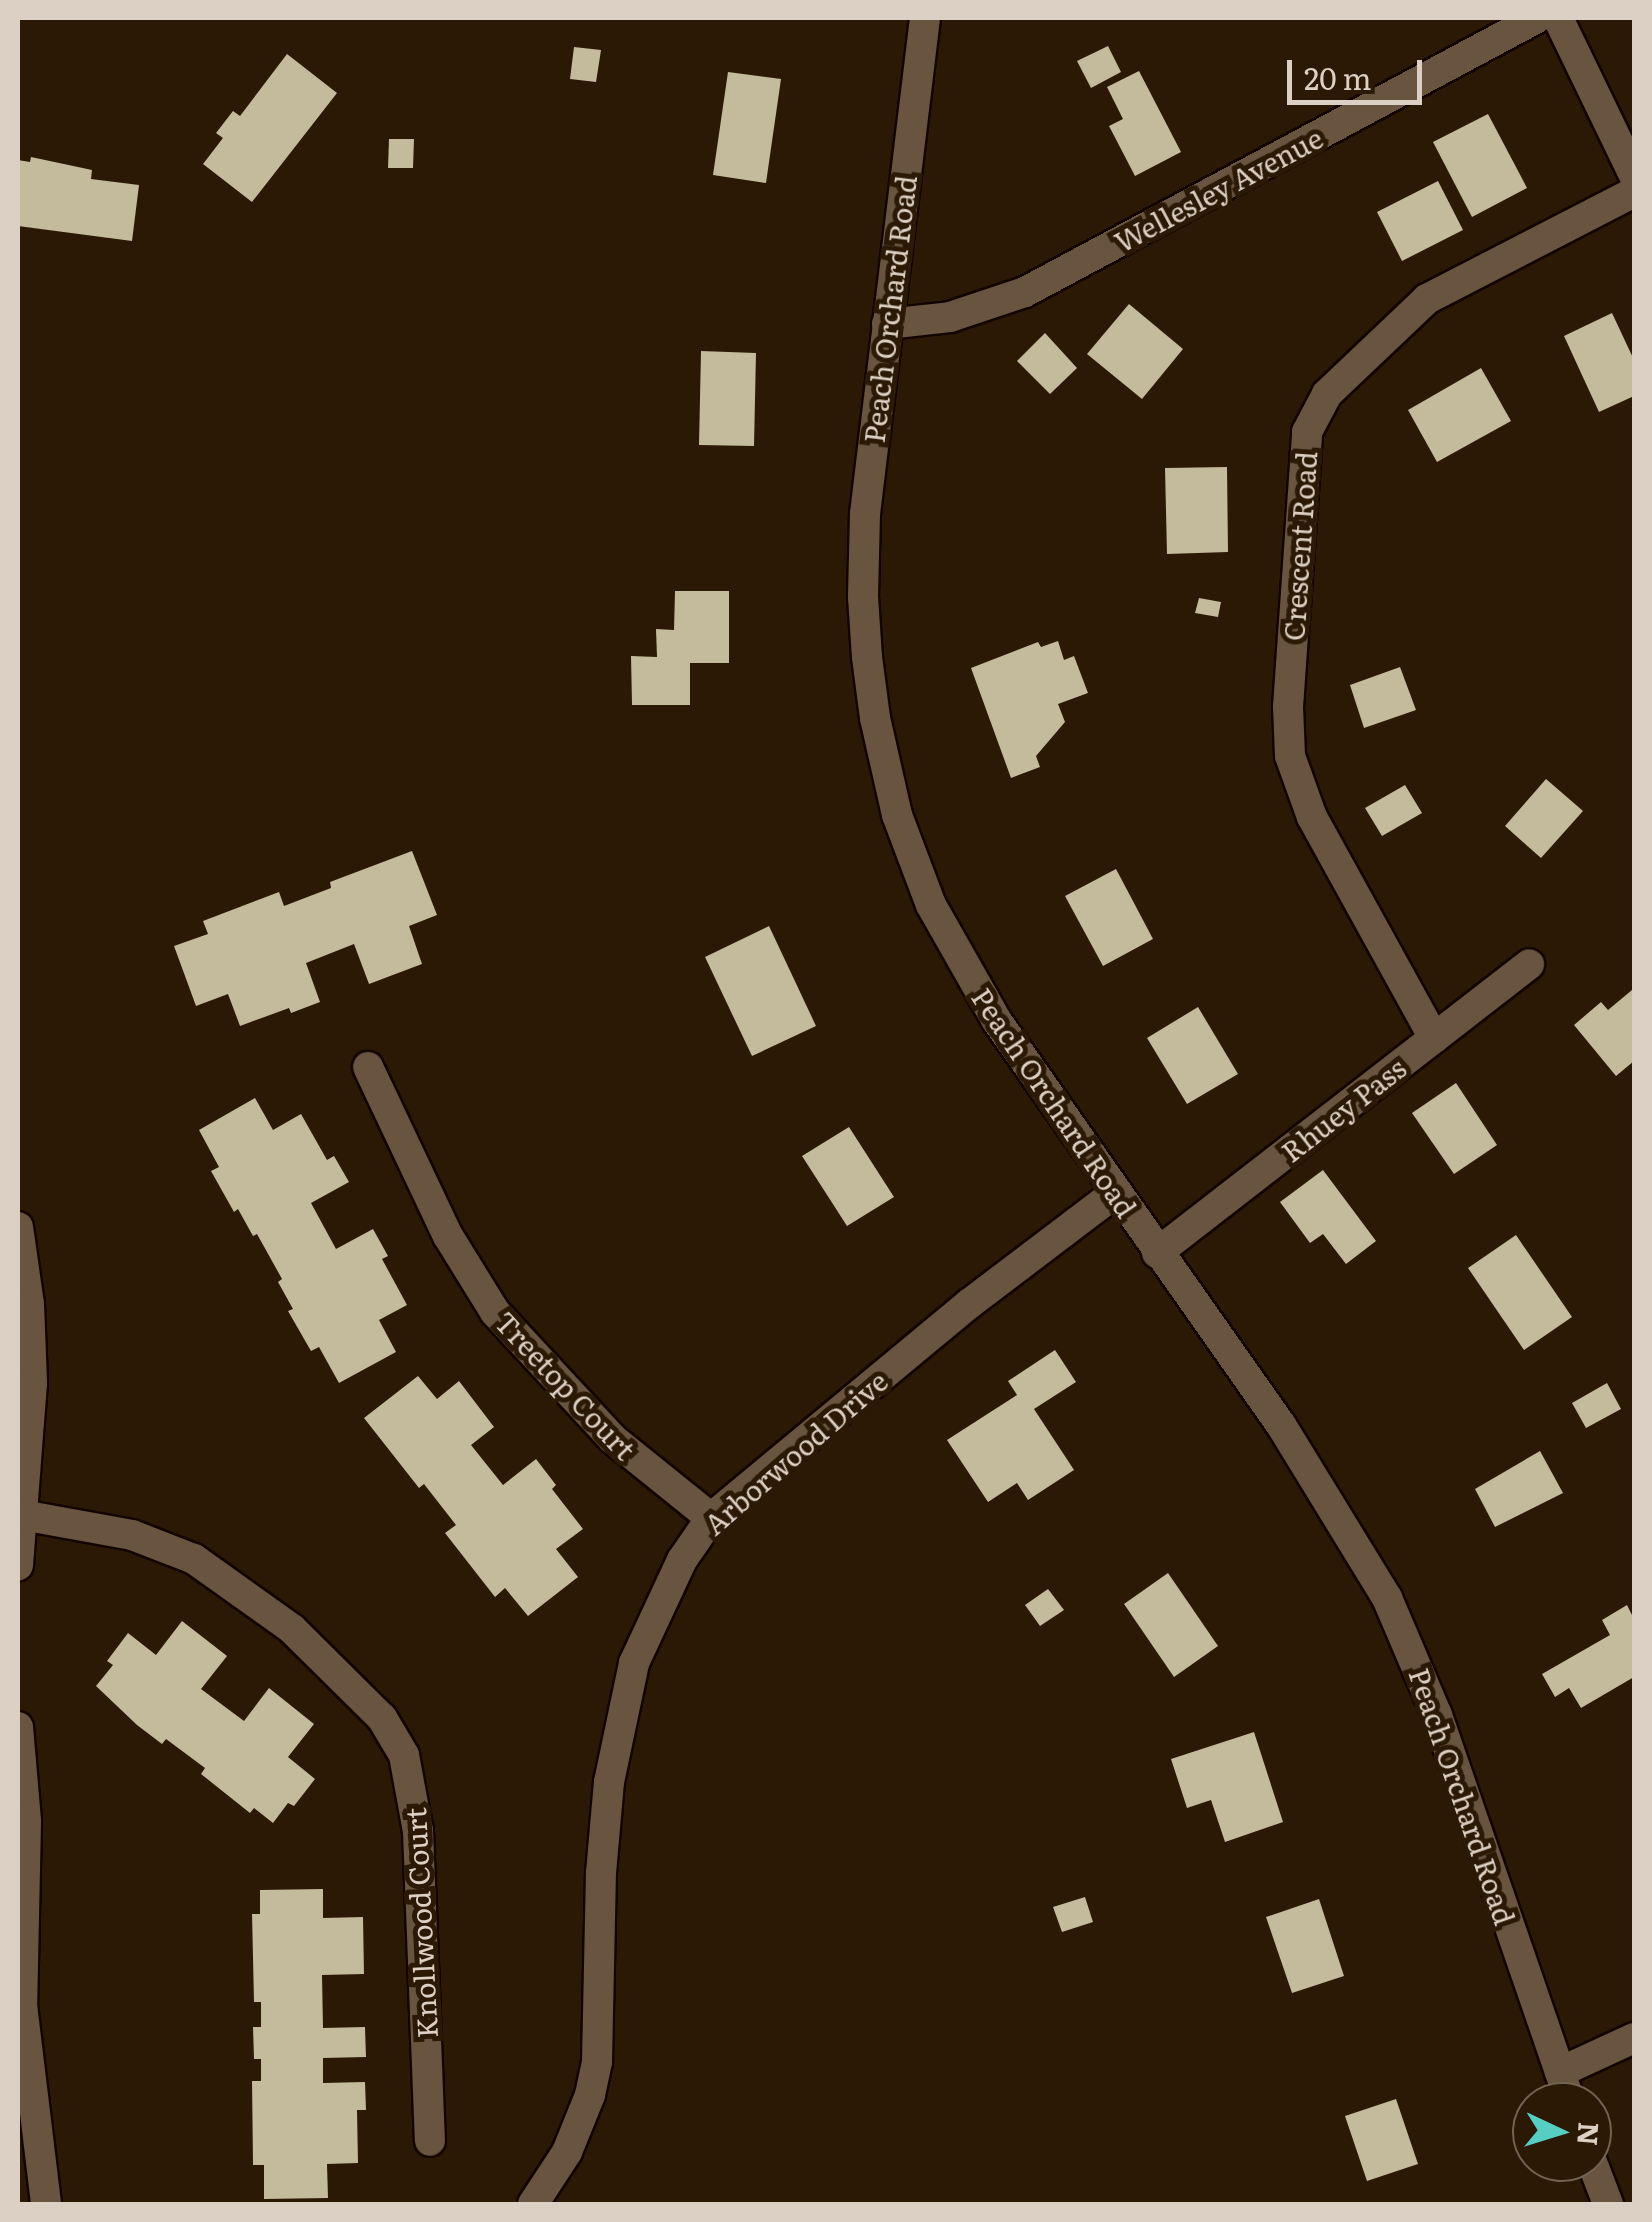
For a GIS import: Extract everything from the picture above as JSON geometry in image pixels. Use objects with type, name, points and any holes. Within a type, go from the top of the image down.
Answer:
[{"type":"street","name":"Peach Orchard Road","points":[[926,18],[865,514],[863,598],[875,718],[898,815],[919,878],[952,948],[997,1022],[1318,1480],[1387,1598],[1437,1716],[1563,2082]]},
{"type":"street","name":"Wellesley Avenue","points":[[887,324],[950,317],[1025,292],[1537,18]]},
{"type":"street","points":[[1558,18],[1634,175]]},
{"type":"street","name":"Crescent Road","points":[[1434,1038],[1312,817],[1290,756],[1288,707],[1308,432],[1327,394],[1427,299],[1634,192]]},
{"type":"street","name":"Rhuey Pass","points":[[1157,1253],[1530,964]]},
{"type":"street","name":"Treetop Court","points":[[368,1068],[448,1236],[495,1312],[612,1440],[711,1518]]},
{"type":"street","name":"Arborwood Drive","points":[[533,2204],[579,2127],[598,2062],[601,1873],[609,1782],[625,1699],[657,1606],[711,1518],[970,1304],[1115,1193]]},
{"type":"street","points":[[18,1227],[29,1304],[32,1368],[18,1565]]},
{"type":"street","name":"Knollwood Court","points":[[22,1515],[117,1531],[194,1560],[292,1629],[382,1718],[404,1755],[418,1831],[430,2141]]},
{"type":"street","points":[[18,1727],[26,1821],[22,2005],[46,2204]]},
{"type":"street","points":[[1560,2072],[1634,2038]]},
{"type":"building","points":[[1108,46],[1121,72],[1091,88],[1077,61]]},
{"type":"building","points":[[574,47],[601,50],[596,82],[570,79]]},
{"type":"building","points":[[287,54],[337,93],[252,202],[203,164],[223,138],[216,133],[233,111],[240,116]]},
{"type":"building","points":[[1139,71],[1181,152],[1135,176],[1109,126],[1123,119],[1107,87]]},
{"type":"building","points":[[728,72],[781,79],[766,183],[713,175]]},
{"type":"building","points":[[1488,114],[1527,188],[1472,217],[1433,142]]},
{"type":"building","points":[[389,139],[414,139],[413,168],[388,168]]},
{"type":"building","points":[[31,157],[92,170],[91,179],[139,185],[132,241],[18,226],[18,160],[30,162]]},
{"type":"building","points":[[1438,181],[1463,230],[1402,261],[1377,212]]},
{"type":"building","points":[[1129,304],[1183,349],[1142,399],[1087,354]]},
{"type":"building","points":[[1612,313],[1634,360],[1634,396],[1599,412],[1564,336]]},
{"type":"building","points":[[1045,333],[1077,368],[1050,394],[1017,361]]},
{"type":"building","points":[[701,351],[756,353],[754,446],[699,445]]},
{"type":"building","points":[[1481,368],[1511,421],[1437,462],[1408,410]]},
{"type":"building","points":[[1227,467],[1228,552],[1167,554],[1165,468]]},
{"type":"building","points":[[675,591],[729,591],[729,663],[690,663],[690,705],[632,705],[631,656],[657,657],[656,629],[674,630]]},
{"type":"building","points":[[1199,598],[1221,602],[1218,617],[1195,613]]},
{"type":"building","points":[[1058,641],[1064,660],[1074,656],[1088,693],[1058,704],[1065,722],[1036,756],[1040,767],[1011,778],[971,668],[1038,642],[1041,647]]},
{"type":"building","points":[[1400,667],[1416,710],[1364,728],[1350,685]]},
{"type":"building","points":[[1546,779],[1583,811],[1541,858],[1505,826]]},
{"type":"building","points":[[1405,785],[1422,813],[1382,836],[1365,808]]},
{"type":"building","points":[[412,851],[437,915],[409,926],[422,964],[369,984],[354,944],[306,963],[320,1002],[291,1013],[289,1008],[240,1026],[228,994],[196,1006],[174,946],[208,934],[203,921],[279,892],[284,906],[331,888],[330,882]]},
{"type":"building","points":[[1116,869],[1153,939],[1103,966],[1065,896]]},
{"type":"building","points":[[769,926],[816,1026],[752,1056],[705,957]]},
{"type":"building","points":[[1632,990],[1634,1061],[1616,1076],[1574,1025],[1601,1002],[1608,1010]]},
{"type":"building","points":[[1198,1007],[1238,1074],[1187,1104],[1147,1038]]},
{"type":"building","points":[[1456,1083],[1497,1145],[1454,1174],[1412,1113]]},
{"type":"building","points":[[255,1098],[273,1130],[301,1114],[327,1160],[334,1156],[349,1182],[311,1203],[336,1249],[373,1229],[388,1256],[382,1259],[407,1305],[379,1320],[396,1352],[339,1383],[319,1347],[311,1351],[288,1311],[293,1309],[278,1282],[282,1279],[257,1234],[253,1236],[238,1209],[234,1212],[211,1171],[219,1167],[199,1130]]},
{"type":"building","points":[[849,1127],[894,1197],[847,1226],[802,1156]]},
{"type":"building","points":[[1323,1170],[1376,1241],[1346,1264],[1323,1234],[1310,1243],[1280,1202]]},
{"type":"building","points":[[1516,1235],[1572,1317],[1524,1350],[1468,1268]]},
{"type":"building","points":[[1055,1350],[1076,1382],[1034,1409],[1074,1470],[1028,1500],[1017,1483],[988,1502],[947,1440],[1017,1395],[1008,1381]]},
{"type":"building","points":[[418,1376],[437,1399],[459,1381],[494,1427],[471,1445],[503,1485],[536,1459],[556,1485],[552,1489],[583,1529],[556,1549],[578,1577],[528,1616],[505,1588],[495,1597],[445,1533],[456,1525],[424,1484],[419,1488],[364,1418]]},
{"type":"building","points":[[1607,1383],[1621,1409],[1586,1428],[1572,1403]]},
{"type":"building","points":[[1540,1451],[1563,1493],[1495,1527],[1475,1489]]},
{"type":"building","points":[[1168,1573],[1218,1646],[1174,1677],[1124,1604]]},
{"type":"building","points":[[1048,1589],[1064,1610],[1040,1626],[1025,1605]]},
{"type":"building","points":[[1627,1605],[1634,1619],[1634,1677],[1581,1708],[1569,1688],[1555,1697],[1542,1674],[1610,1635],[1602,1620]]},
{"type":"building","points":[[182,1621],[227,1656],[201,1689],[244,1721],[269,1688],[314,1724],[288,1757],[315,1779],[294,1806],[288,1803],[273,1823],[254,1808],[250,1813],[201,1774],[205,1768],[166,1739],[162,1744],[96,1686],[113,1665],[107,1661],[128,1633],[156,1655]]},
{"type":"building","points":[[1254,1732],[1283,1822],[1225,1842],[1211,1800],[1187,1808],[1171,1759]]},
{"type":"building","points":[[323,1889],[323,1918],[363,1917],[364,1974],[322,1975],[323,2028],[365,2027],[366,2057],[323,2058],[323,2083],[365,2082],[366,2110],[357,2110],[358,2163],[327,2164],[328,2198],[264,2199],[264,2165],[253,2165],[252,2081],[261,2081],[261,2059],[254,2059],[253,2027],[261,2027],[261,2002],[254,2002],[252,1914],[260,1914],[260,1890]]},
{"type":"building","points":[[1085,1897],[1093,1922],[1062,1932],[1053,1907]]},
{"type":"building","points":[[1319,1899],[1344,1976],[1292,1993],[1266,1917]]},
{"type":"building","points":[[1396,2099],[1418,2164],[1367,2181],[1345,2116]]}]
